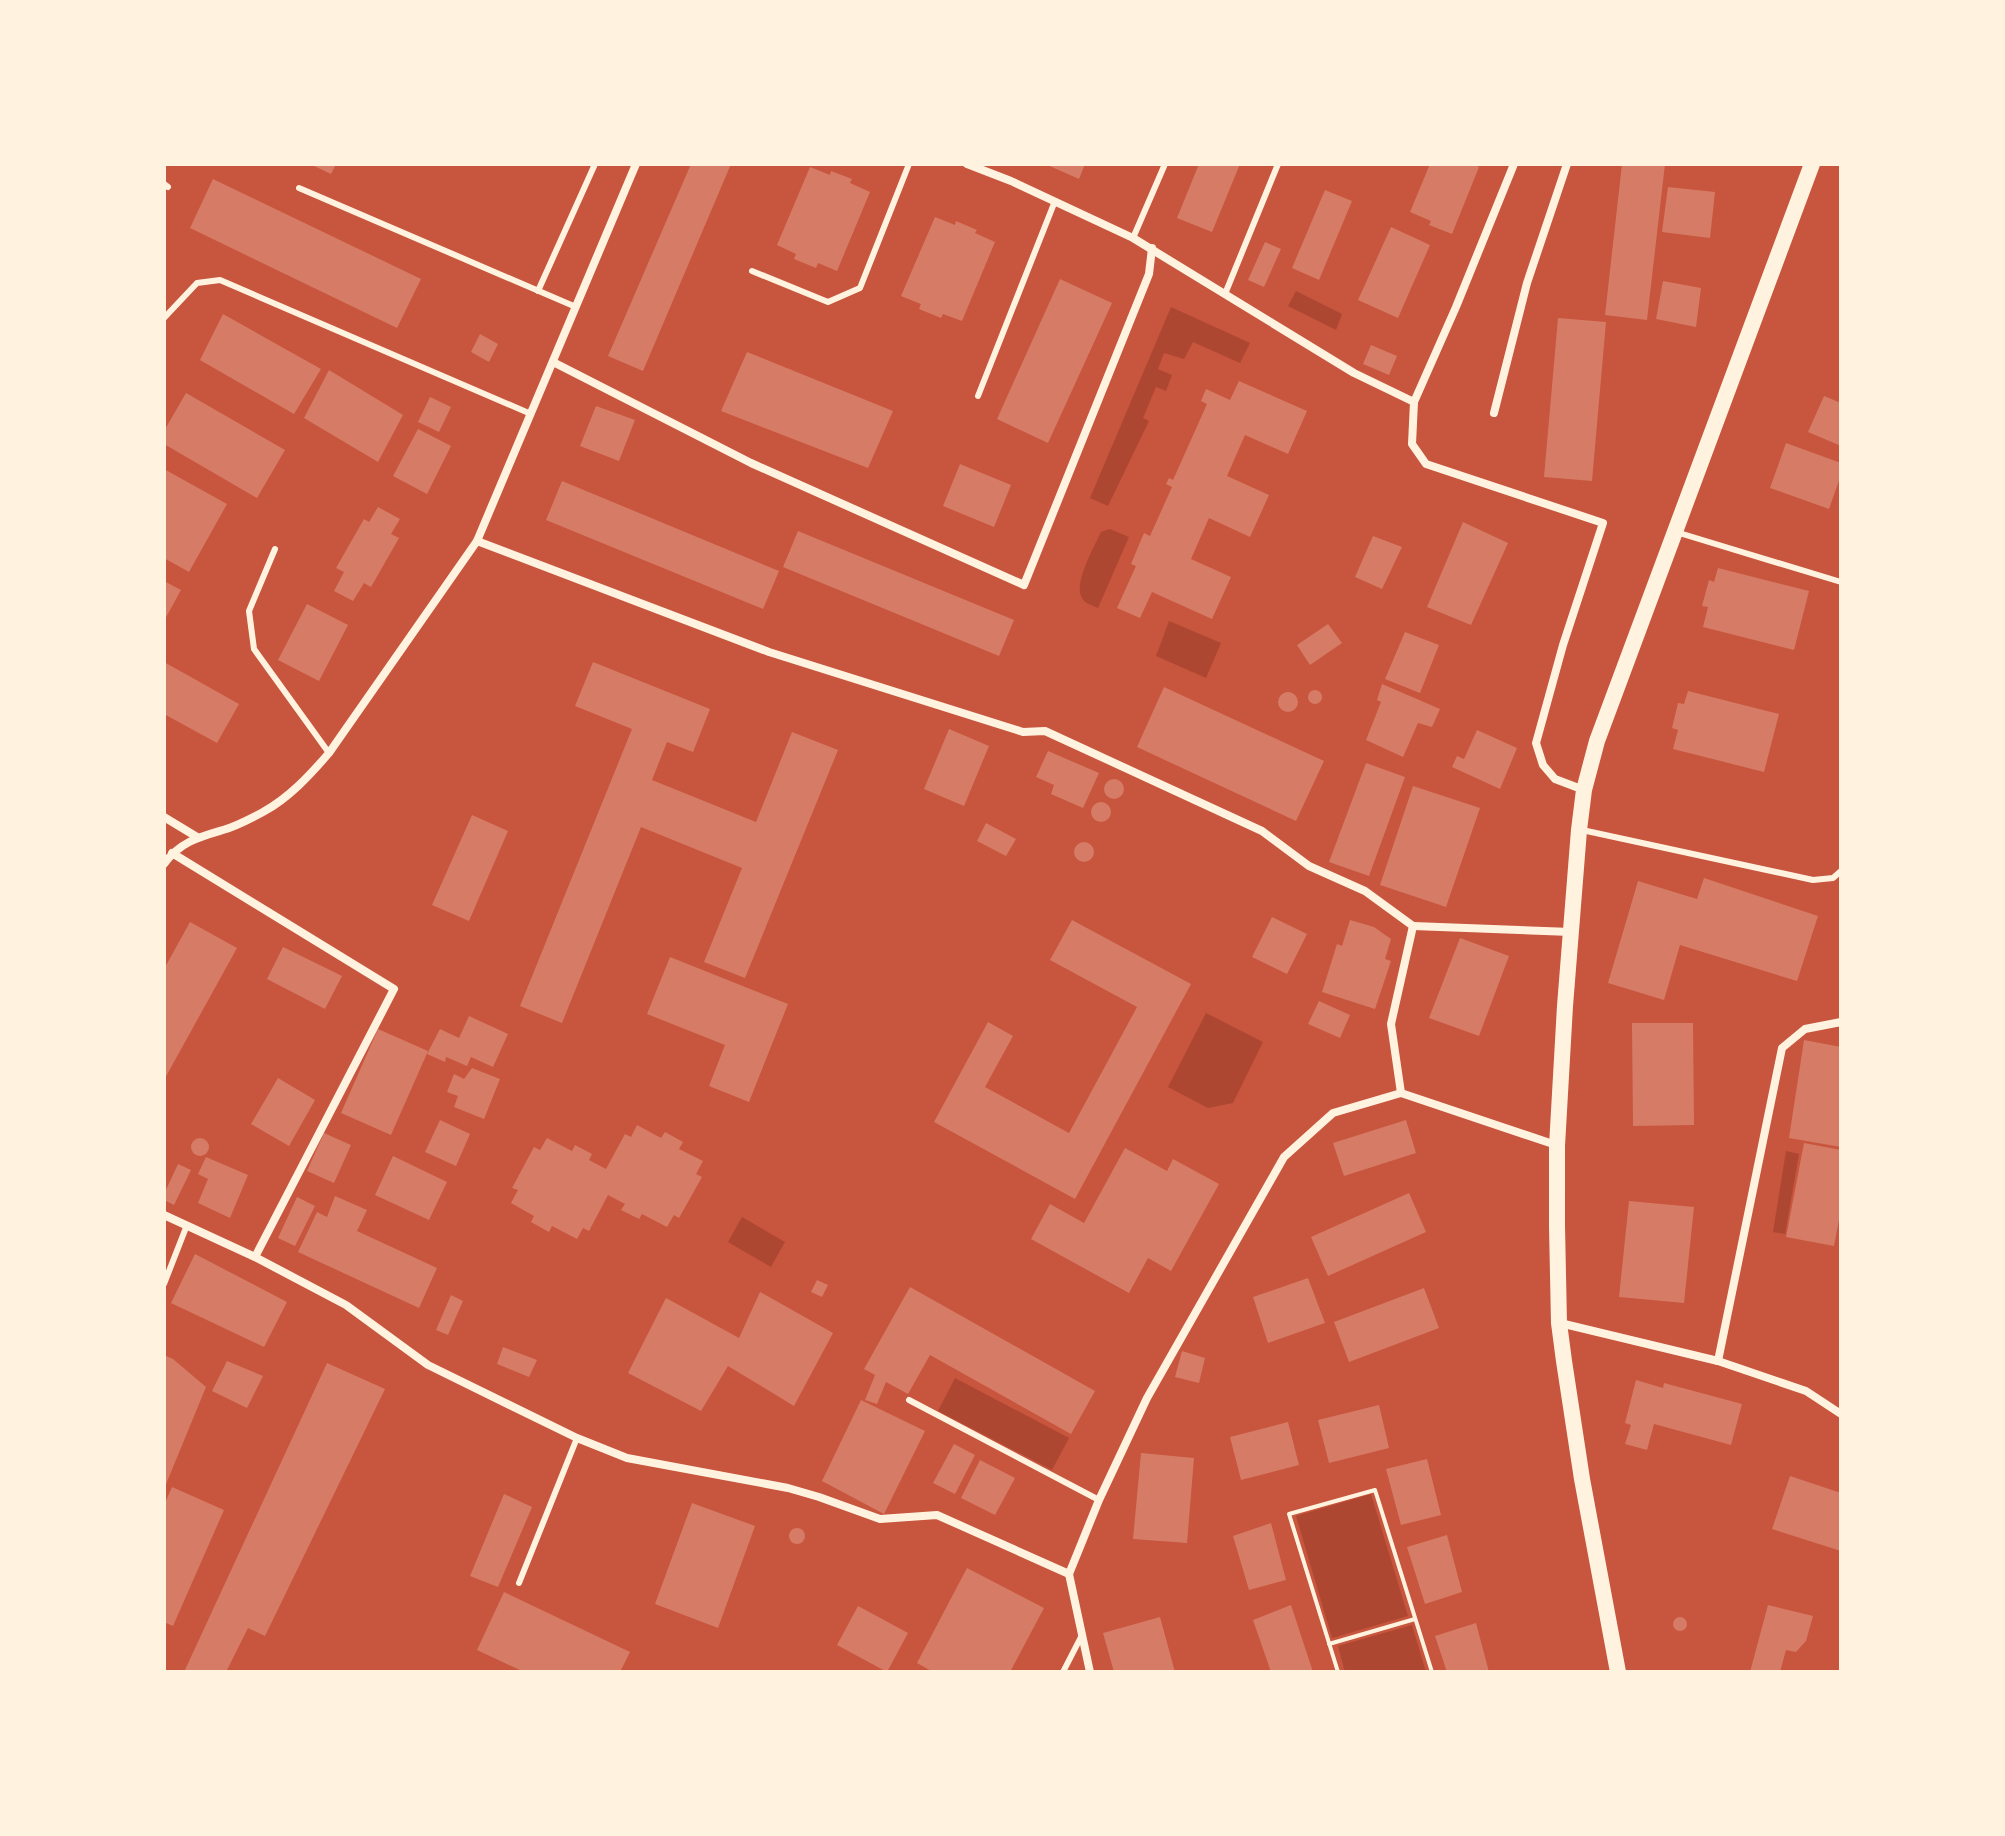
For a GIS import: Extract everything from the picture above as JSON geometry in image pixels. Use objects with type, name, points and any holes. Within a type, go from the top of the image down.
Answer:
[{"type":"main road","points":[[1618,1672],[1582,1479],[1559,1323],[1557,1146],[1565,1006],[1584,790],[1597,741],[1812,164]]},
{"type":"street","points":[[164,864],[184,844],[268,810],[301,784],[329,753],[477,541],[636,164]]},
{"type":"street","points":[[967,164],[1011,181],[1152,248],[1354,373],[1414,402]]},
{"type":"street","points":[[1514,164],[1414,402],[1412,444],[1426,464],[1603,523],[1563,645],[1536,743],[1543,765],[1555,779],[1584,790]]},
{"type":"street","points":[[1494,413],[1527,283],[1567,164]]},
{"type":"street","points":[[553,362],[751,463],[1024,585],[1149,274],[1152,248]]},
{"type":"street","points":[[477,541],[769,652],[1023,732],[1045,731],[1262,831],[1309,866],[1365,891],[1413,926],[1571,932]]},
{"type":"street","points":[[164,817],[197,837]]},
{"type":"street","points":[[172,853],[394,989],[255,1257]]},
{"type":"street","points":[[1401,1093],[1391,1024],[1413,926]]},
{"type":"street","points":[[1718,1361],[1782,1048],[1805,1029],[1841,1022]]},
{"type":"street","points":[[1090,1672],[1069,1574],[1099,1500],[1147,1398],[1284,1157],[1333,1113],[1401,1093],[1557,1146]]},
{"type":"street","points":[[164,1215],[255,1257],[346,1305],[428,1365],[577,1438],[627,1458],[788,1488],[880,1519],[937,1515],[1069,1574]]},
{"type":"street","points":[[1559,1323],[1718,1361],[1806,1391],[1841,1414]]},
{"type":"lane","points":[[538,291],[595,164]]},
{"type":"lane","points":[[752,271],[828,302],[860,288],[909,164]]},
{"type":"lane","points":[[1133,238],[1165,164]]},
{"type":"lane","points":[[1225,294],[1278,164]]},
{"type":"lane","points":[[299,188],[576,307]]},
{"type":"lane","points":[[978,396],[1055,201]]},
{"type":"lane","points":[[164,318],[197,283],[220,280],[531,414]]},
{"type":"lane","points":[[1676,532],[1841,582]]},
{"type":"lane","points":[[275,549],[249,611],[254,649],[329,753]]},
{"type":"lane","points":[[1579,830],[1813,880],[1833,878],[1841,871]]},
{"type":"lane","points":[[164,1284],[187,1225]]},
{"type":"lane","points":[[909,1400],[1099,1500]]},
{"type":"lane","points":[[519,1583],[577,1438]]},
{"type":"lane","points":[[1063,1672],[1082,1635]]},
{"type":"path","points":[[1338,1672],[1289,1514],[1375,1490],[1432,1672]]},
{"type":"path","points":[[1329,1644],[1416,1619]]},
{"type":"shaded area","points":[[1296,291],[1342,314],[1336,330],[1288,306]]},
{"type":"shaded area","points":[[1171,307],[1250,343],[1240,363],[1193,342],[1184,359],[1164,353],[1158,369],[1172,375],[1166,391],[1156,387],[1143,418],[1149,421],[1108,506],[1090,498]]},
{"type":"shaded area","points":[[1110,529],[1129,537],[1098,608],[1083,600],[1080,584],[1101,532]]},
{"type":"shaded area","points":[[1169,621],[1221,643],[1206,678],[1156,656]]},
{"type":"shaded area","points":[[1206,1013],[1263,1042],[1233,1103],[1208,1108],[1168,1087]]},
{"type":"shaded area","points":[[1786,1151],[1799,1154],[1785,1234],[1773,1232]]},
{"type":"shaded area","points":[[742,1217],[785,1242],[771,1267],[728,1242]]},
{"type":"shaded area","points":[[955,1378],[1069,1438],[1052,1470],[938,1411]]},
{"type":"shaded area","points":[[1371,1494],[1408,1616],[1332,1638],[1296,1516]]},
{"type":"shaded area","points":[[1412,1625],[1426,1672],[1345,1672],[1338,1646]]},
{"type":"building","points":[[310,164],[336,164],[331,174]]},
{"type":"building","points":[[691,164],[731,164],[643,371],[608,356]]},
{"type":"building","points":[[1045,164],[1085,164],[1079,179]]},
{"type":"building","points":[[1199,164],[1240,164],[1212,232],[1177,218]]},
{"type":"building","points":[[1430,164],[1473,164],[1479,167],[1452,234],[1429,225],[1431,221],[1410,212]]},
{"type":"building","points":[[1622,164],[1665,164],[1647,320],[1605,315]]},
{"type":"building","points":[[810,167],[852,179],[850,183],[870,192],[837,271],[818,263],[816,268],[794,259],[796,254],[777,245]]},
{"type":"building","points":[[213,179],[421,279],[397,328],[190,228]]},
{"type":"building","points":[[1668,187],[1715,192],[1710,238],[1662,232]]},
{"type":"building","points":[[1325,190],[1352,201],[1319,280],[1292,268]]},
{"type":"building","points":[[935,217],[955,225],[956,221],[995,242],[962,321],[943,314],[941,318],[919,309],[921,304],[901,296]]},
{"type":"building","points":[[1391,227],[1430,245],[1398,318],[1358,300]]},
{"type":"building","points":[[1265,242],[1281,249],[1264,287],[1248,280]]},
{"type":"building","points":[[1060,279],[1112,303],[1048,443],[997,419]]},
{"type":"building","points":[[1663,281],[1701,288],[1696,327],[1656,319]]},
{"type":"building","points":[[223,314],[321,369],[294,414],[200,360]]},
{"type":"building","points":[[1558,318],[1606,322],[1592,481],[1544,477]]},
{"type":"building","points":[[480,334],[498,344],[489,362],[471,352]]},
{"type":"building","points":[[1371,345],[1397,356],[1389,375],[1363,364]]},
{"type":"building","points":[[747,352],[893,411],[868,468],[721,411]]},
{"type":"building","points":[[329,370],[403,415],[378,462],[304,418]]},
{"type":"building","points":[[1239,381],[1307,411],[1288,454],[1245,435],[1227,476],[1269,495],[1250,537],[1209,518],[1191,559],[1231,577],[1212,619],[1152,592],[1140,618],[1117,608],[1136,566],[1131,564],[1144,533],[1150,536],[1172,487],[1166,484],[1169,478],[1173,480],[1207,404],[1201,401],[1206,389],[1230,400]]},
{"type":"building","points":[[186,393],[285,450],[257,498],[164,444],[164,431]]},
{"type":"building","points":[[1824,396],[1841,403],[1841,446],[1808,432]]},
{"type":"building","points":[[430,397],[451,407],[439,432],[418,422]]},
{"type":"building","points":[[596,406],[635,420],[619,461],[580,446]]},
{"type":"building","points":[[418,429],[451,446],[427,494],[393,476]]},
{"type":"building","points":[[1786,443],[1841,463],[1841,475],[1829,509],[1770,488]]},
{"type":"building","points":[[960,464],[1011,485],[994,527],[943,506]]},
{"type":"building","points":[[164,469],[227,504],[189,572],[164,558]]},
{"type":"building","points":[[562,481],[779,571],[763,609],[546,520]]},
{"type":"building","points":[[378,507],[400,519],[391,534],[399,538],[371,587],[364,583],[353,601],[334,591],[344,572],[336,568],[364,519],[369,522]]},
{"type":"building","points":[[1463,522],[1508,543],[1471,625],[1427,607]]},
{"type":"building","points":[[798,531],[1014,620],[999,656],[783,567]]},
{"type":"building","points":[[1373,536],[1402,547],[1382,589],[1355,577]]},
{"type":"building","points":[[1718,568],[1809,591],[1794,650],[1703,627],[1708,607],[1702,606],[1709,580],[1714,582]]},
{"type":"building","points":[[164,581],[181,590],[164,621]]},
{"type":"building","points":[[307,604],[348,625],[319,681],[278,660]]},
{"type":"building","points":[[1328,624],[1342,643],[1310,665],[1297,645]]},
{"type":"building","points":[[1405,632],[1439,645],[1420,693],[1385,679]]},
{"type":"building","points":[[164,662],[239,704],[217,743],[164,714]]},
{"type":"building","points":[[593,662],[710,709],[693,752],[667,742],[652,780],[756,822],[792,732],[838,750],[745,978],[704,962],[742,868],[641,827],[562,1023],[520,1006],[632,729],[575,706]]},
{"type":"building","points":[[1382,684],[1440,709],[1432,727],[1418,723],[1403,757],[1366,740],[1381,702],[1377,700]]},
{"type":"building","points":[[1164,687],[1324,761],[1296,821],[1137,747]]},
{"type":"building","points":[[1315,690],[1322,697],[1315,704],[1308,697]]},
{"type":"building","points":[[1688,691],[1779,714],[1764,772],[1673,749],[1678,730],[1672,728],[1678,703],[1684,704]]},
{"type":"building","points":[[1288,692],[1295,695],[1298,702],[1295,709],[1288,712],[1281,709],[1278,702],[1281,695]]},
{"type":"building","points":[[949,729],[989,746],[964,806],[924,789]]},
{"type":"building","points":[[1477,730],[1517,748],[1500,789],[1452,767],[1457,756],[1464,759]]},
{"type":"building","points":[[1048,751],[1099,773],[1083,808],[1051,794],[1054,785],[1036,777]]},
{"type":"building","points":[[1366,763],[1405,777],[1369,876],[1329,862]]},
{"type":"building","points":[[1114,779],[1121,782],[1124,789],[1121,796],[1114,799],[1107,796],[1104,789],[1107,782]]},
{"type":"building","points":[[1413,786],[1480,808],[1446,907],[1380,885]]},
{"type":"building","points":[[1101,802],[1108,805],[1111,812],[1108,819],[1101,822],[1094,819],[1091,812],[1094,805]]},
{"type":"building","points":[[472,815],[508,831],[469,921],[432,905]]},
{"type":"building","points":[[986,823],[1016,839],[1006,856],[977,841]]},
{"type":"building","points":[[1084,842],[1091,845],[1094,852],[1091,859],[1084,862],[1077,859],[1074,852],[1077,845]]},
{"type":"building","points":[[1704,878],[1818,916],[1797,981],[1680,945],[1664,1000],[1608,983],[1638,881],[1697,899]]},
{"type":"building","points":[[1272,917],[1307,934],[1287,974],[1252,957]]},
{"type":"building","points":[[1072,920],[1191,984],[1075,1199],[934,1122],[988,1022],[1013,1036],[985,1087],[1069,1133],[1137,1007],[1050,960]]},
{"type":"building","points":[[1350,920],[1374,927],[1391,939],[1385,959],[1391,961],[1375,1009],[1322,992],[1337,944],[1342,946]]},
{"type":"building","points":[[190,922],[237,948],[164,1080],[164,969]]},
{"type":"building","points":[[1460,938],[1509,956],[1479,1036],[1429,1018]]},
{"type":"building","points":[[283,947],[342,976],[325,1009],[267,979]]},
{"type":"building","points":[[670,957],[788,1004],[749,1102],[709,1086],[725,1045],[647,1014]]},
{"type":"building","points":[[1319,1001],[1350,1015],[1340,1038],[1308,1024]]},
{"type":"building","points":[[469,1016],[508,1034],[493,1067],[471,1057],[467,1066],[446,1057],[445,1062],[427,1054],[440,1029],[459,1038]]},
{"type":"building","points":[[1632,1023],[1693,1023],[1694,1125],[1633,1126]]},
{"type":"building","points":[[378,1029],[428,1051],[391,1135],[341,1113]]},
{"type":"building","points":[[1804,1040],[1841,1047],[1841,1147],[1789,1138]]},
{"type":"building","points":[[472,1068],[500,1079],[484,1119],[454,1107],[458,1096],[447,1092],[454,1074],[464,1079]]},
{"type":"building","points":[[278,1078],[315,1100],[289,1146],[251,1124]]},
{"type":"building","points":[[440,1120],[470,1134],[456,1166],[425,1152]]},
{"type":"building","points":[[1406,1120],[1416,1153],[1344,1176],[1333,1143]]},
{"type":"building","points":[[637,1125],[661,1138],[665,1132],[683,1142],[679,1149],[703,1161],[696,1174],[702,1177],[679,1218],[674,1215],[667,1227],[642,1214],[639,1219],[621,1210],[625,1204],[608,1195],[589,1231],[583,1228],[577,1239],[552,1226],[549,1232],[531,1222],[534,1216],[511,1203],[518,1190],[512,1188],[534,1147],[540,1150],[547,1138],[572,1151],[575,1145],[592,1154],[589,1160],[606,1169],[625,1134],[631,1137]]},
{"type":"building","points":[[324,1133],[351,1145],[334,1183],[307,1171]]},
{"type":"building","points":[[200,1138],[209,1147],[200,1156],[191,1147]]},
{"type":"building","points":[[1804,1143],[1841,1150],[1841,1209],[1834,1246],[1786,1237]]},
{"type":"building","points":[[1125,1148],[1167,1171],[1173,1159],[1219,1184],[1171,1271],[1148,1258],[1129,1293],[1031,1239],[1050,1204],[1084,1223]]},
{"type":"building","points":[[393,1156],[447,1182],[429,1220],[375,1195]]},
{"type":"building","points":[[206,1157],[248,1175],[230,1218],[198,1203],[208,1179],[198,1174]]},
{"type":"building","points":[[178,1164],[191,1170],[174,1205],[164,1200],[164,1194]]},
{"type":"building","points":[[1409,1193],[1426,1232],[1328,1276],[1311,1237]]},
{"type":"building","points":[[335,1196],[367,1210],[357,1231],[437,1268],[419,1308],[298,1252],[317,1212],[327,1217]]},
{"type":"building","points":[[297,1197],[315,1206],[295,1246],[278,1238]]},
{"type":"building","points":[[1629,1201],[1694,1207],[1684,1303],[1619,1297]]},
{"type":"building","points":[[195,1254],[287,1302],[264,1347],[171,1303]]},
{"type":"building","points":[[1308,1278],[1325,1323],[1268,1343],[1253,1297]]},
{"type":"building","points":[[817,1280],[828,1285],[822,1297],[811,1292]]},
{"type":"building","points":[[910,1287],[1095,1391],[1071,1434],[930,1355],[908,1394],[886,1382],[877,1404],[865,1400],[875,1375],[864,1369]]},
{"type":"building","points":[[1424,1288],[1439,1328],[1349,1362],[1334,1322]]},
{"type":"building","points":[[760,1292],[833,1333],[794,1406],[728,1366],[701,1411],[628,1373],[666,1298],[739,1338]]},
{"type":"building","points":[[451,1295],[463,1301],[448,1335],[436,1330]]},
{"type":"building","points":[[503,1347],[537,1360],[529,1377],[497,1364]]},
{"type":"building","points":[[1182,1351],[1205,1358],[1199,1383],[1175,1377]]},
{"type":"building","points":[[164,1355],[206,1387],[164,1489]]},
{"type":"building","points":[[227,1361],[263,1376],[247,1408],[212,1391]]},
{"type":"building","points":[[327,1363],[385,1389],[265,1636],[248,1628],[226,1672],[184,1672]]},
{"type":"building","points":[[1636,1380],[1663,1388],[1664,1383],[1742,1404],[1731,1445],[1654,1424],[1647,1450],[1625,1444],[1631,1425],[1625,1423]]},
{"type":"building","points":[[861,1400],[925,1431],[884,1514],[822,1481]]},
{"type":"building","points":[[1379,1405],[1389,1448],[1329,1463],[1318,1420]]},
{"type":"building","points":[[1288,1422],[1299,1465],[1241,1480],[1230,1437]]},
{"type":"building","points":[[954,1444],[975,1455],[955,1494],[933,1483]]},
{"type":"building","points":[[1141,1453],[1194,1458],[1187,1543],[1133,1539]]},
{"type":"building","points":[[1427,1459],[1441,1515],[1401,1525],[1386,1469]]},
{"type":"building","points":[[980,1460],[1015,1478],[995,1515],[961,1498]]},
{"type":"building","points":[[1790,1476],[1841,1493],[1841,1551],[1772,1529]]},
{"type":"building","points":[[172,1487],[224,1510],[173,1626],[164,1622],[164,1505]]},
{"type":"building","points":[[504,1494],[532,1507],[498,1587],[470,1576]]},
{"type":"building","points":[[692,1503],[755,1526],[718,1628],[655,1604]]},
{"type":"building","points":[[1271,1523],[1286,1580],[1249,1590],[1233,1536]]},
{"type":"building","points":[[797,1528],[803,1530],[803,1542],[797,1544],[791,1542],[789,1536],[791,1530]]},
{"type":"building","points":[[1447,1535],[1462,1592],[1425,1604],[1407,1547]]},
{"type":"building","points":[[967,1568],[1044,1608],[1010,1672],[933,1672],[917,1663]]},
{"type":"building","points":[[504,1592],[630,1652],[620,1672],[524,1672],[477,1650]]},
{"type":"building","points":[[1291,1605],[1313,1672],[1271,1672],[1253,1620]]},
{"type":"building","points":[[1768,1605],[1813,1616],[1806,1641],[1796,1652],[1786,1650],[1780,1672],[1750,1672]]},
{"type":"building","points":[[858,1606],[908,1633],[887,1672],[837,1645]]},
{"type":"building","points":[[1160,1617],[1175,1672],[1114,1672],[1103,1633]]},
{"type":"building","points":[[1680,1617],[1687,1624],[1680,1631],[1673,1624]]},
{"type":"building","points":[[1476,1623],[1489,1672],[1447,1672],[1435,1636]]}]
